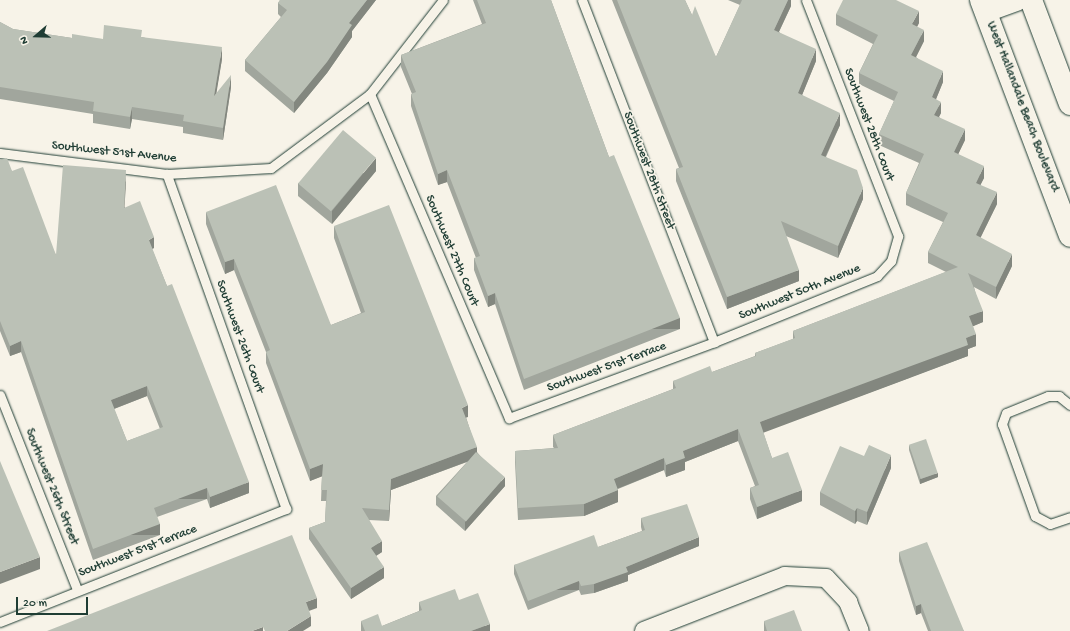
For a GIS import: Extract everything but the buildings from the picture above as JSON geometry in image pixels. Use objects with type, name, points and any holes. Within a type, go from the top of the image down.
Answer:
[{"type":"main road","points":[[984,6],[1017,0]]},
{"type":"main road","points":[[1031,0],[1070,104]]},
{"type":"main road","name":"West Hallandale Beach Boulevard","points":[[984,6],[1070,236]]},
{"type":"street","points":[[644,631],[784,576],[826,578],[848,602],[860,631]]},
{"type":"lane","name":"Southwest 51st Avenue","points":[[0,153],[167,174],[271,168],[370,94],[443,0]]},
{"type":"lane","name":"Southwest 28th Street","points":[[582,0],[714,342]]},
{"type":"lane","name":"Southwest 28th Court","points":[[806,0],[898,236],[892,261]]},
{"type":"lane","name":"Southwest 27th Court","points":[[370,94],[509,418]]},
{"type":"lane","name":"Southwest 26th Court","points":[[167,174],[286,509]]},
{"type":"lane","name":"Southwest 50th Avenue","points":[[714,342],[877,276],[892,261]]},
{"type":"lane","name":"Southwest 51st Terrace","points":[[509,418],[714,342]]},
{"type":"lane","name":"Southwest 26th Street","points":[[0,395],[77,589]]},
{"type":"lane","points":[[1070,405],[1059,396],[1048,396],[1006,413],[1002,424],[1035,516],[1050,524],[1070,517]]},
{"type":"lane","name":"Southwest 51st Terrace","points":[[0,622],[77,589],[286,509]]}]
